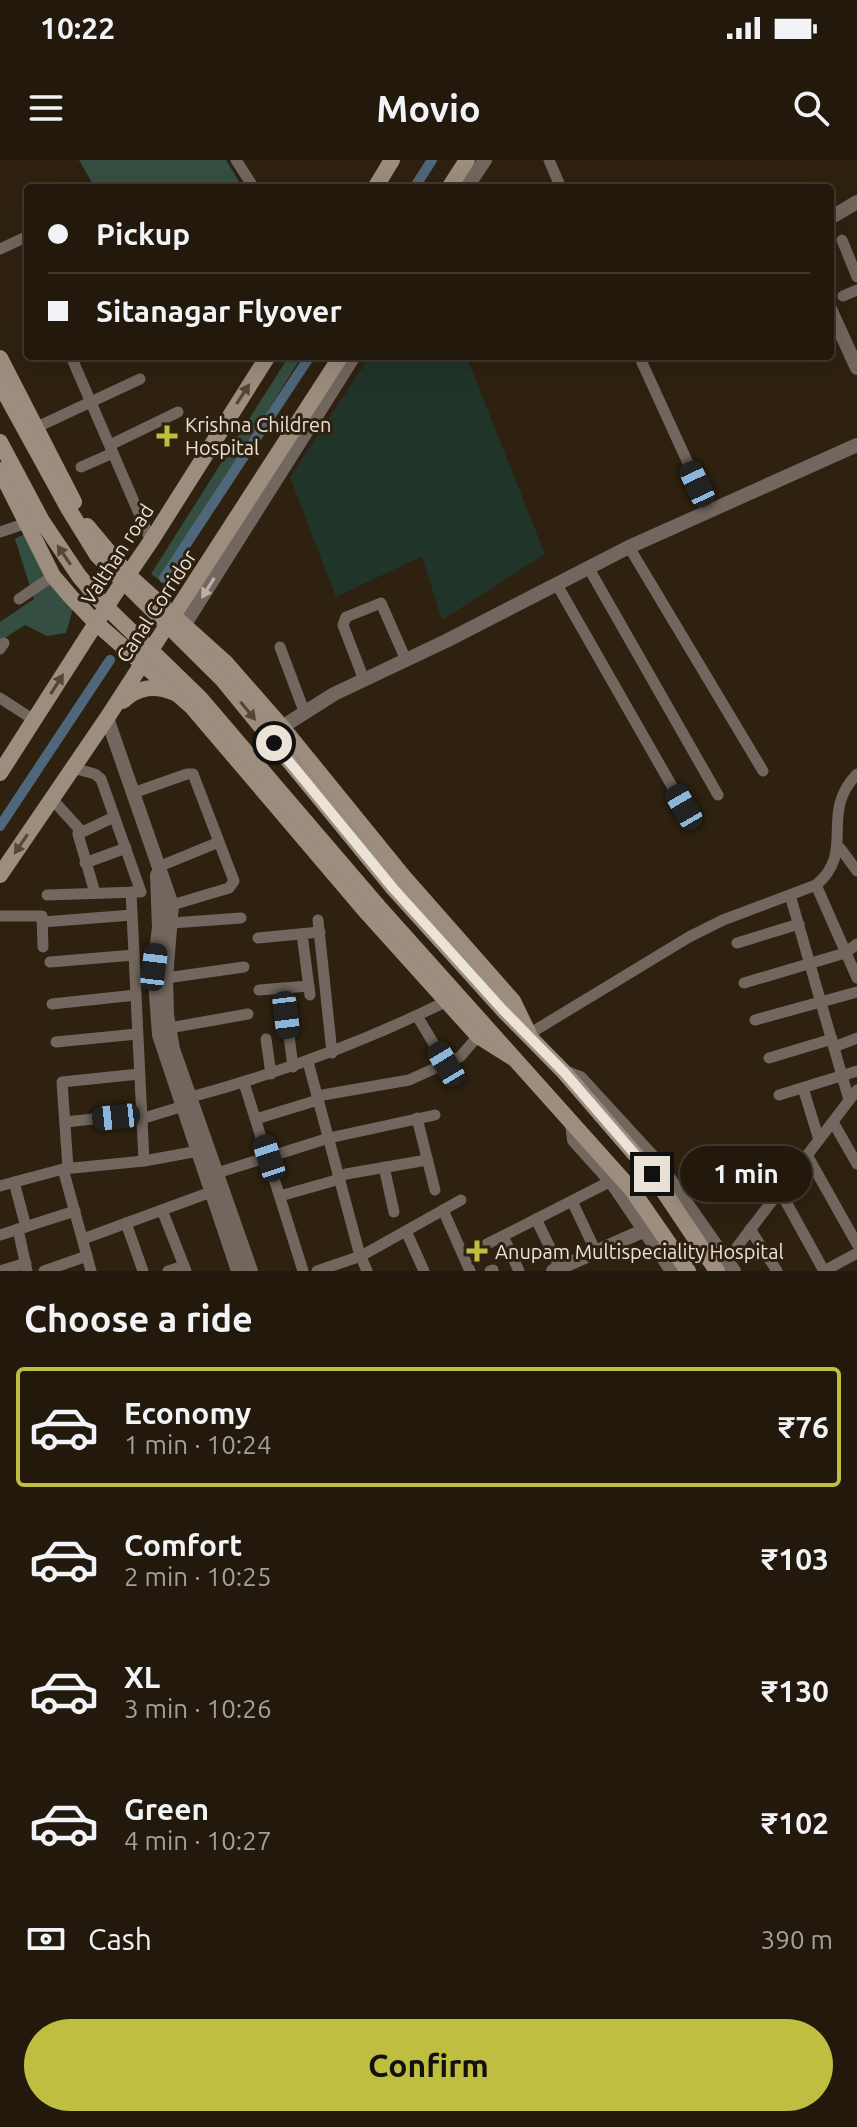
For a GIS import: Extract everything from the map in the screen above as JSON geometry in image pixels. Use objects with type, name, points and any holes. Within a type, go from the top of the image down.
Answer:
[{"type":"main road","points":[[377,184],[392,160]]},
{"type":"main road","points":[[452,184],[467,160]]},
{"type":"main road","points":[[0,358],[87,526],[128,575],[226,663],[282,727],[403,876],[513,1001],[529,1034]]},
{"type":"main road","name":"Valthan road","points":[[1,769],[265,360]]},
{"type":"main road","name":"Canal Corridor","points":[[0,875],[143,663],[179,620],[339,360]]},
{"type":"main road","points":[[0,384],[97,555],[222,679],[393,888],[503,1010],[564,1072],[652,1174],[726,1267]]},
{"type":"main road","points":[[0,442],[42,521],[79,576],[100,601],[200,698],[377,905],[632,1190],[688,1271]]},
{"type":"main road","points":[[0,470],[53,576],[96,623],[192,707],[368,914],[478,1036],[513,1058]]},
{"type":"main road","points":[[107,718],[133,692],[160,687],[176,693]]},
{"type":"street","points":[[236,160],[251,184]]},
{"type":"street","points":[[469,184],[485,160]]},
{"type":"street","points":[[549,160],[559,184]]},
{"type":"street","points":[[834,216],[857,202]]},
{"type":"street","points":[[0,249],[24,238]]},
{"type":"street","points":[[842,240],[857,277]]},
{"type":"street","points":[[843,296],[857,290]]},
{"type":"street","points":[[834,315],[851,340],[857,368]]},
{"type":"street","points":[[179,620],[351,360]]},
{"type":"street","points":[[641,360],[709,509]]},
{"type":"street","points":[[73,361],[151,541]]},
{"type":"street","points":[[35,428],[140,379]]},
{"type":"street","points":[[81,467],[178,412]]},
{"type":"street","points":[[282,727],[304,711],[588,567],[709,509],[857,445]]},
{"type":"street","points":[[0,532],[27,523]]},
{"type":"street","points":[[629,547],[763,771]]},
{"type":"street","points":[[588,567],[718,795]]},
{"type":"street","points":[[19,599],[53,576]]},
{"type":"street","points":[[556,583],[693,823]]},
{"type":"street","points":[[364,680],[343,625],[343,620],[357,612],[381,603],[406,660]]},
{"type":"street","points":[[280,647],[304,711]]},
{"type":"street","points":[[0,698],[34,720]]},
{"type":"street","points":[[107,718],[172,905],[166,978],[169,1028],[203,1151],[211,1192],[238,1271]]},
{"type":"street","points":[[73,768],[95,774],[101,779],[126,848],[136,892],[132,915],[144,1161]]},
{"type":"street","points":[[133,793],[193,774],[219,842],[233,885],[172,905]]},
{"type":"street","points":[[529,1034],[689,937],[723,920],[816,885],[835,868],[840,848],[838,816],[841,798],[857,774]]},
{"type":"street","points":[[847,787],[857,801]]},
{"type":"street","points":[[52,799],[81,831]]},
{"type":"street","points":[[95,893],[77,838],[81,831],[114,817]]},
{"type":"street","points":[[156,863],[219,842]]},
{"type":"street","points":[[85,863],[126,848]]},
{"type":"street","points":[[840,848],[857,871]]},
{"type":"street","points":[[156,863],[159,891],[159,928],[154,967],[156,1016],[163,1053],[188,1102]]},
{"type":"street","points":[[816,885],[857,978]]},
{"type":"street","points":[[47,895],[159,891]]},
{"type":"street","points":[[564,1072],[580,1078],[658,1163],[726,1267],[750,1229],[853,1095],[842,1076],[790,895]]},
{"type":"street","points":[[0,916],[40,915],[43,947]]},
{"type":"street","points":[[43,922],[132,915]]},
{"type":"street","points":[[172,923],[241,918]]},
{"type":"street","points":[[737,943],[799,924]]},
{"type":"street","points":[[258,938],[302,934],[319,926],[332,1053]]},
{"type":"street","points":[[259,990],[310,990],[302,934]]},
{"type":"street","points":[[744,983],[845,953],[857,944]]},
{"type":"street","points":[[50,962],[134,955]]},
{"type":"street","points":[[166,978],[244,967]]},
{"type":"street","points":[[283,988],[293,1067]]},
{"type":"street","points":[[755,1020],[857,992]]},
{"type":"street","points":[[52,1004],[136,995]]},
{"type":"street","points":[[65,1122],[141,1117],[332,1053],[447,1001]]},
{"type":"street","points":[[169,1028],[248,1014]]},
{"type":"street","points":[[417,1016],[446,1064]]},
{"type":"street","points":[[56,1042],[137,1034]]},
{"type":"street","points":[[256,1119],[318,1098],[409,1080],[460,1057],[478,1036]]},
{"type":"street","points":[[769,1058],[857,1038]]},
{"type":"street","points":[[266,1039],[271,1074]]},
{"type":"street","points":[[308,1062],[367,1271]]},
{"type":"street","points":[[779,1095],[857,1071]]},
{"type":"street","points":[[91,1271],[66,1168],[62,1082],[139,1074]]},
{"type":"street","points":[[244,1083],[303,1271]]},
{"type":"street","points":[[803,1088],[819,1140]]},
{"type":"street","points":[[217,1173],[329,1138],[435,1115]]},
{"type":"street","points":[[417,1118],[435,1190]]},
{"type":"street","points":[[833,1122],[857,1164]]},
{"type":"street","points":[[572,1124],[574,1140],[611,1181],[672,1271]]},
{"type":"street","points":[[0,1186],[66,1168],[144,1161],[203,1151]]},
{"type":"street","points":[[203,1151],[217,1173],[251,1271]]},
{"type":"street","points":[[807,1155],[857,1244]]},
{"type":"street","points":[[280,1196],[346,1174],[427,1160]]},
{"type":"street","points":[[384,1167],[394,1212]]},
{"type":"street","points":[[487,1244],[611,1181]]},
{"type":"street","points":[[0,1271],[26,1267],[14,1182]]},
{"type":"street","points":[[780,1191],[824,1271],[857,1253]]},
{"type":"street","points":[[83,1239],[211,1192]]},
{"type":"street","points":[[317,1271],[361,1256],[461,1200]]},
{"type":"street","points":[[572,1201],[596,1252]]},
{"type":"street","points":[[162,1210],[185,1268],[168,1271]]},
{"type":"street","points":[[443,1210],[470,1271]]},
{"type":"street","points":[[0,1235],[75,1211]]},
{"type":"street","points":[[536,1219],[557,1269],[645,1230]]},
{"type":"street","points":[[126,1223],[143,1271]]},
{"type":"street","points":[[750,1229],[777,1271]]},
{"type":"street","points":[[406,1231],[424,1271]]},
{"type":"street","points":[[503,1236],[519,1271]]},
{"type":"street","points":[[44,1271],[87,1256]]},
{"type":"green space","points":[[79,160],[226,160],[241,184],[93,184]]},
{"type":"green space","points":[[286,360],[300,360],[198,523],[165,584],[151,574]]},
{"type":"green space","points":[[367,360],[468,360],[545,554],[442,620],[422,556],[336,597],[290,477]]},
{"type":"green space","points":[[28,532],[74,605],[66,633],[47,636],[25,625],[0,641],[0,622],[34,599],[15,539]]},
{"type":"waterway","points":[[417,184],[432,160]]},
{"type":"waterway","points":[[164,578],[307,360]]},
{"type":"waterway","points":[[0,826],[110,660]]},
{"type":"place","name":"Krishna Children Hospital","points":[[167,436]]},
{"type":"place","name":"Anupam Multispeciality Hospital","points":[[477,1251]]},
{"type":"route","points":[[274,743],[393,888],[503,1010],[564,1072],[652,1174]]}]
